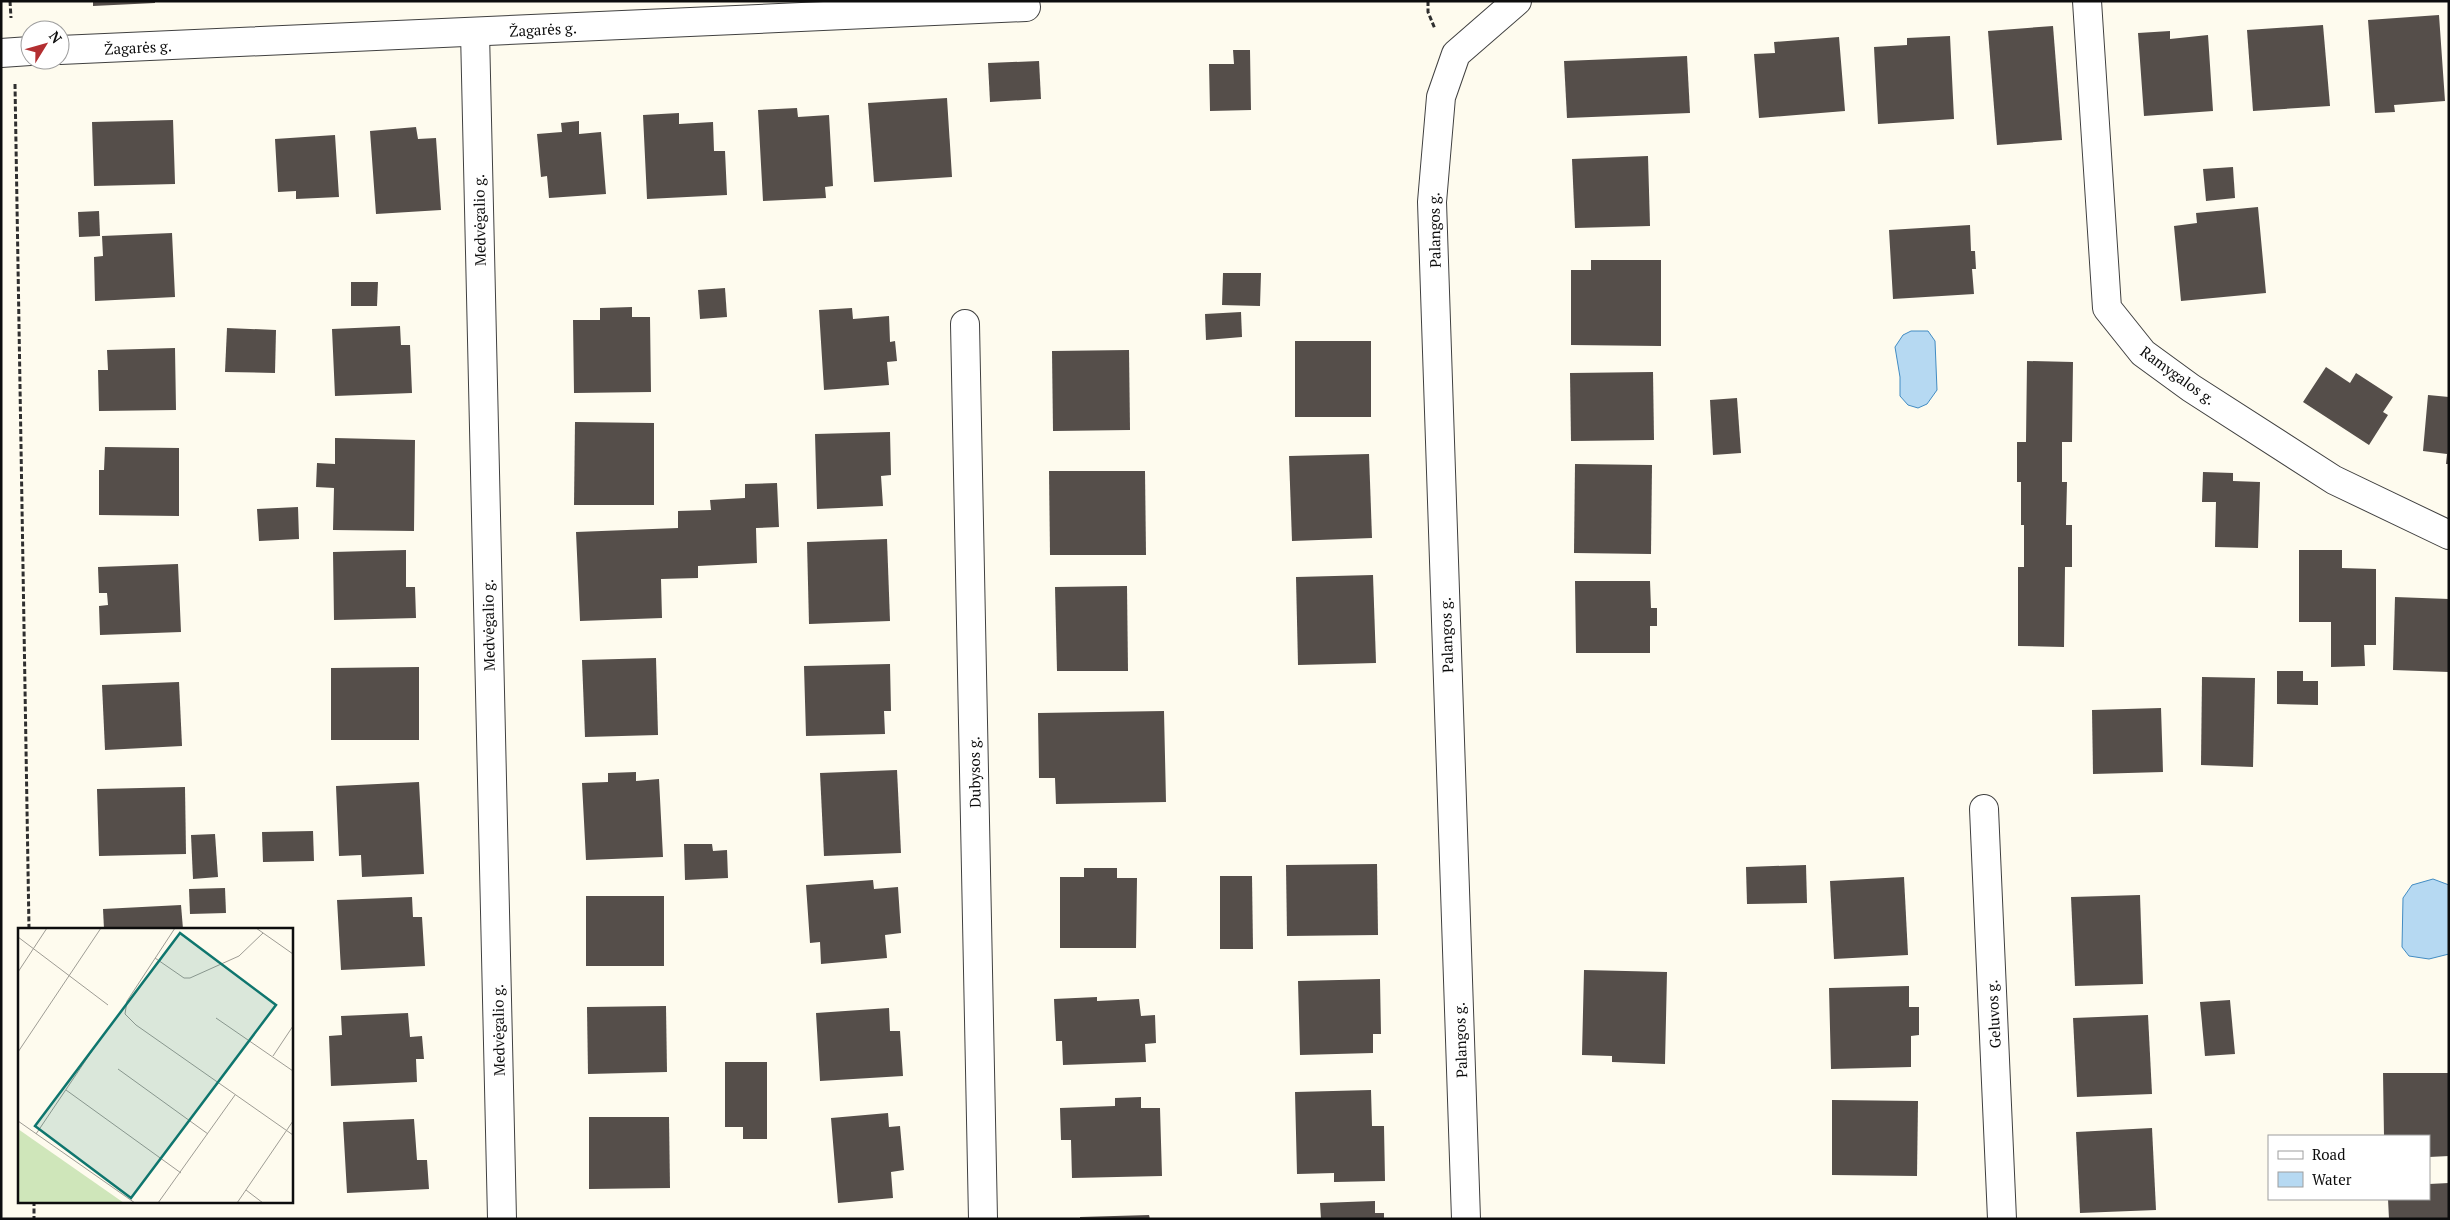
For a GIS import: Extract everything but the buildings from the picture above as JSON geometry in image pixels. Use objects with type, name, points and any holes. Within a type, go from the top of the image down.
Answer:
[{"type":"street","name":"Palangos g.","points":[[1466,1219],[1432,202],[1441,97],[1456,54],[1517,1]]},
{"type":"street","name":"Ramygalos g.","points":[[2087,1],[2107,308],[2143,352],[2191,388],[2334,480],[2449,535]]},
{"type":"street","name":"Žagarės g.","points":[[70,50],[1026,7]]},
{"type":"street","name":"Medvėgalio g.","points":[[475,32],[502,1219]]},
{"type":"street","name":"Dubysos g.","points":[[965,324],[983,1219]]},
{"type":"street","name":"Geluvos g.","points":[[1984,809],[2002,1219]]},
{"type":"path","points":[[10,1],[15,52],[29,928]]},
{"type":"path","points":[[34,1202],[34,1219]]},
{"type":"water","points":[[1911,331],[1928,331],[1935,341],[1937,390],[1927,404],[1918,408],[1908,405],[1900,396],[1900,377],[1895,347],[1903,335]]},
{"type":"water","points":[[2433,879],[2449,885],[2449,954],[2429,959],[2409,956],[2402,947],[2403,898],[2412,885]]}]
